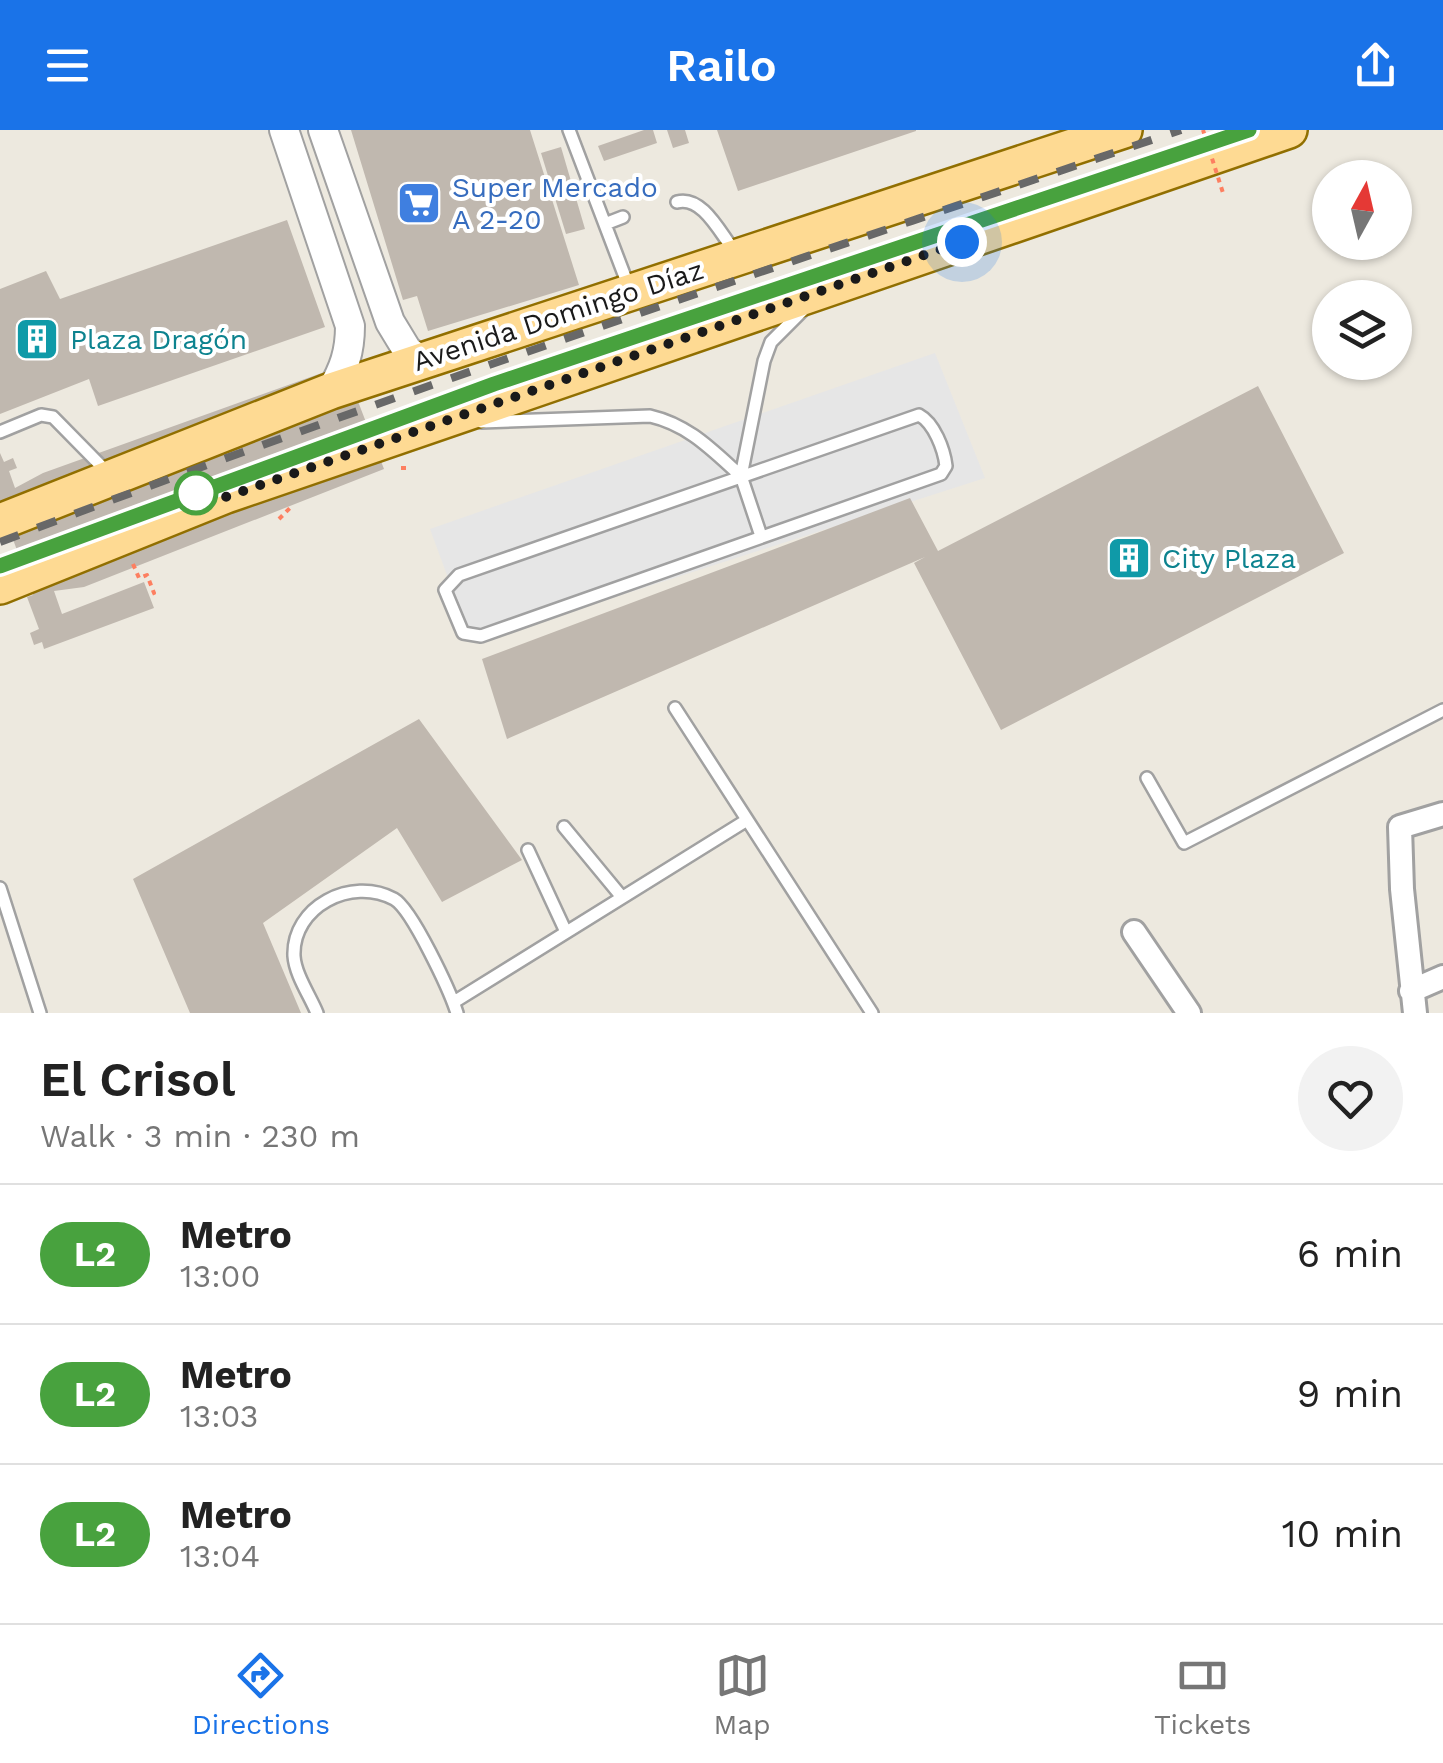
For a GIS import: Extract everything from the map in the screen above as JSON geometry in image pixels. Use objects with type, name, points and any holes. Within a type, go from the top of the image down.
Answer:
[{"type":"main road","name":"Avenida Domingo Díaz","points":[[0,522],[330,391],[1124,130]]},
{"type":"main road","points":[[0,586],[226,495],[1290,130]]},
{"type":"street","points":[[284,130],[350,326],[350,351],[343,372],[330,391]]},
{"type":"street","points":[[323,130],[390,322],[407,350],[420,360]]},
{"type":"street","points":[[315,216],[349,204]]},
{"type":"street","points":[[1413,1002],[1400,828],[1443,814]]},
{"type":"street","points":[[1134,932],[1189,1013]]},
{"type":"street","points":[[1413,1002],[1443,978]]},
{"type":"lane","points":[[569,130],[631,292]]},
{"type":"lane","points":[[677,202],[698,204],[738,256]]},
{"type":"lane","points":[[605,224],[622,218]]},
{"type":"lane","points":[[760,536],[741,476],[764,361],[771,342],[825,289]]},
{"type":"lane","points":[[0,432],[42,415],[54,417],[113,478]]},
{"type":"lane","points":[[919,415],[928,420],[946,466],[941,474],[480,636],[463,633],[445,590],[460,575],[741,476],[919,415]]},
{"type":"lane","points":[[435,423],[650,416],[692,431],[741,476]]},
{"type":"lane","points":[[674,708],[872,1013]]},
{"type":"lane","points":[[1146,778],[1184,843],[1443,710]]},
{"type":"lane","points":[[318,1013],[294,961],[295,933],[310,909],[337,896],[367,890],[397,900],[416,927],[455,1008],[621,896],[747,820]]},
{"type":"lane","points":[[564,828],[621,896]]},
{"type":"lane","points":[[528,850],[566,932]]},
{"type":"lane","points":[[0,888],[40,1013]]},
{"type":"path","points":[[1203,130],[1223,193]]},
{"type":"path","points":[[122,537],[139,578],[147,575],[154,593],[149,595]]},
{"type":"shaded area","points":[[935,353],[985,478],[472,643],[430,529]]},
{"type":"building","points":[[351,130],[530,130],[579,285],[428,331],[417,296],[403,300]]},
{"type":"building","points":[[653,130],[657,143],[604,161],[598,146]]},
{"type":"building","points":[[667,130],[685,130],[689,143],[673,148]]},
{"type":"building","points":[[717,130],[916,130],[916,131],[738,191]]},
{"type":"building","points":[[561,147],[585,229],[566,234],[541,153]]},
{"type":"building","points":[[287,220],[325,327],[98,406],[89,379],[0,414],[0,289],[46,271],[60,299]]},
{"type":"building","points":[[344,365],[384,469],[84,587],[54,591],[62,614],[144,582],[154,608],[44,649],[42,642],[34,645],[30,633],[39,629],[27,597],[33,595],[0,503],[0,453],[4,462],[13,458],[17,468],[9,471],[15,488],[43,473]]},
{"type":"building","name":"City Plaza","points":[[1258,386],[1344,553],[1001,730],[914,563],[925,557],[507,739],[482,659],[910,498],[938,551]]},
{"type":"building","points":[[419,719],[522,860],[442,902],[397,828],[263,923],[301,1013],[190,1013],[133,879]]},
{"type":"railway","points":[[0,542],[440,382],[1181,130]]},
{"type":"railway","points":[[0,566],[458,396],[1249,130]]},
{"type":"metro line","name":"L2","points":[[0,566],[494,384],[1249,130]]},
{"type":"place","name":"Super Mercado A 2-20","points":[[419,203]]},
{"type":"place","name":"Plaza Dragón","points":[[37,339]]},
{"type":"place","name":"City Plaza","points":[[1129,558]]},
{"type":"route","points":[[196,493],[191,509],[962,242]]}]
